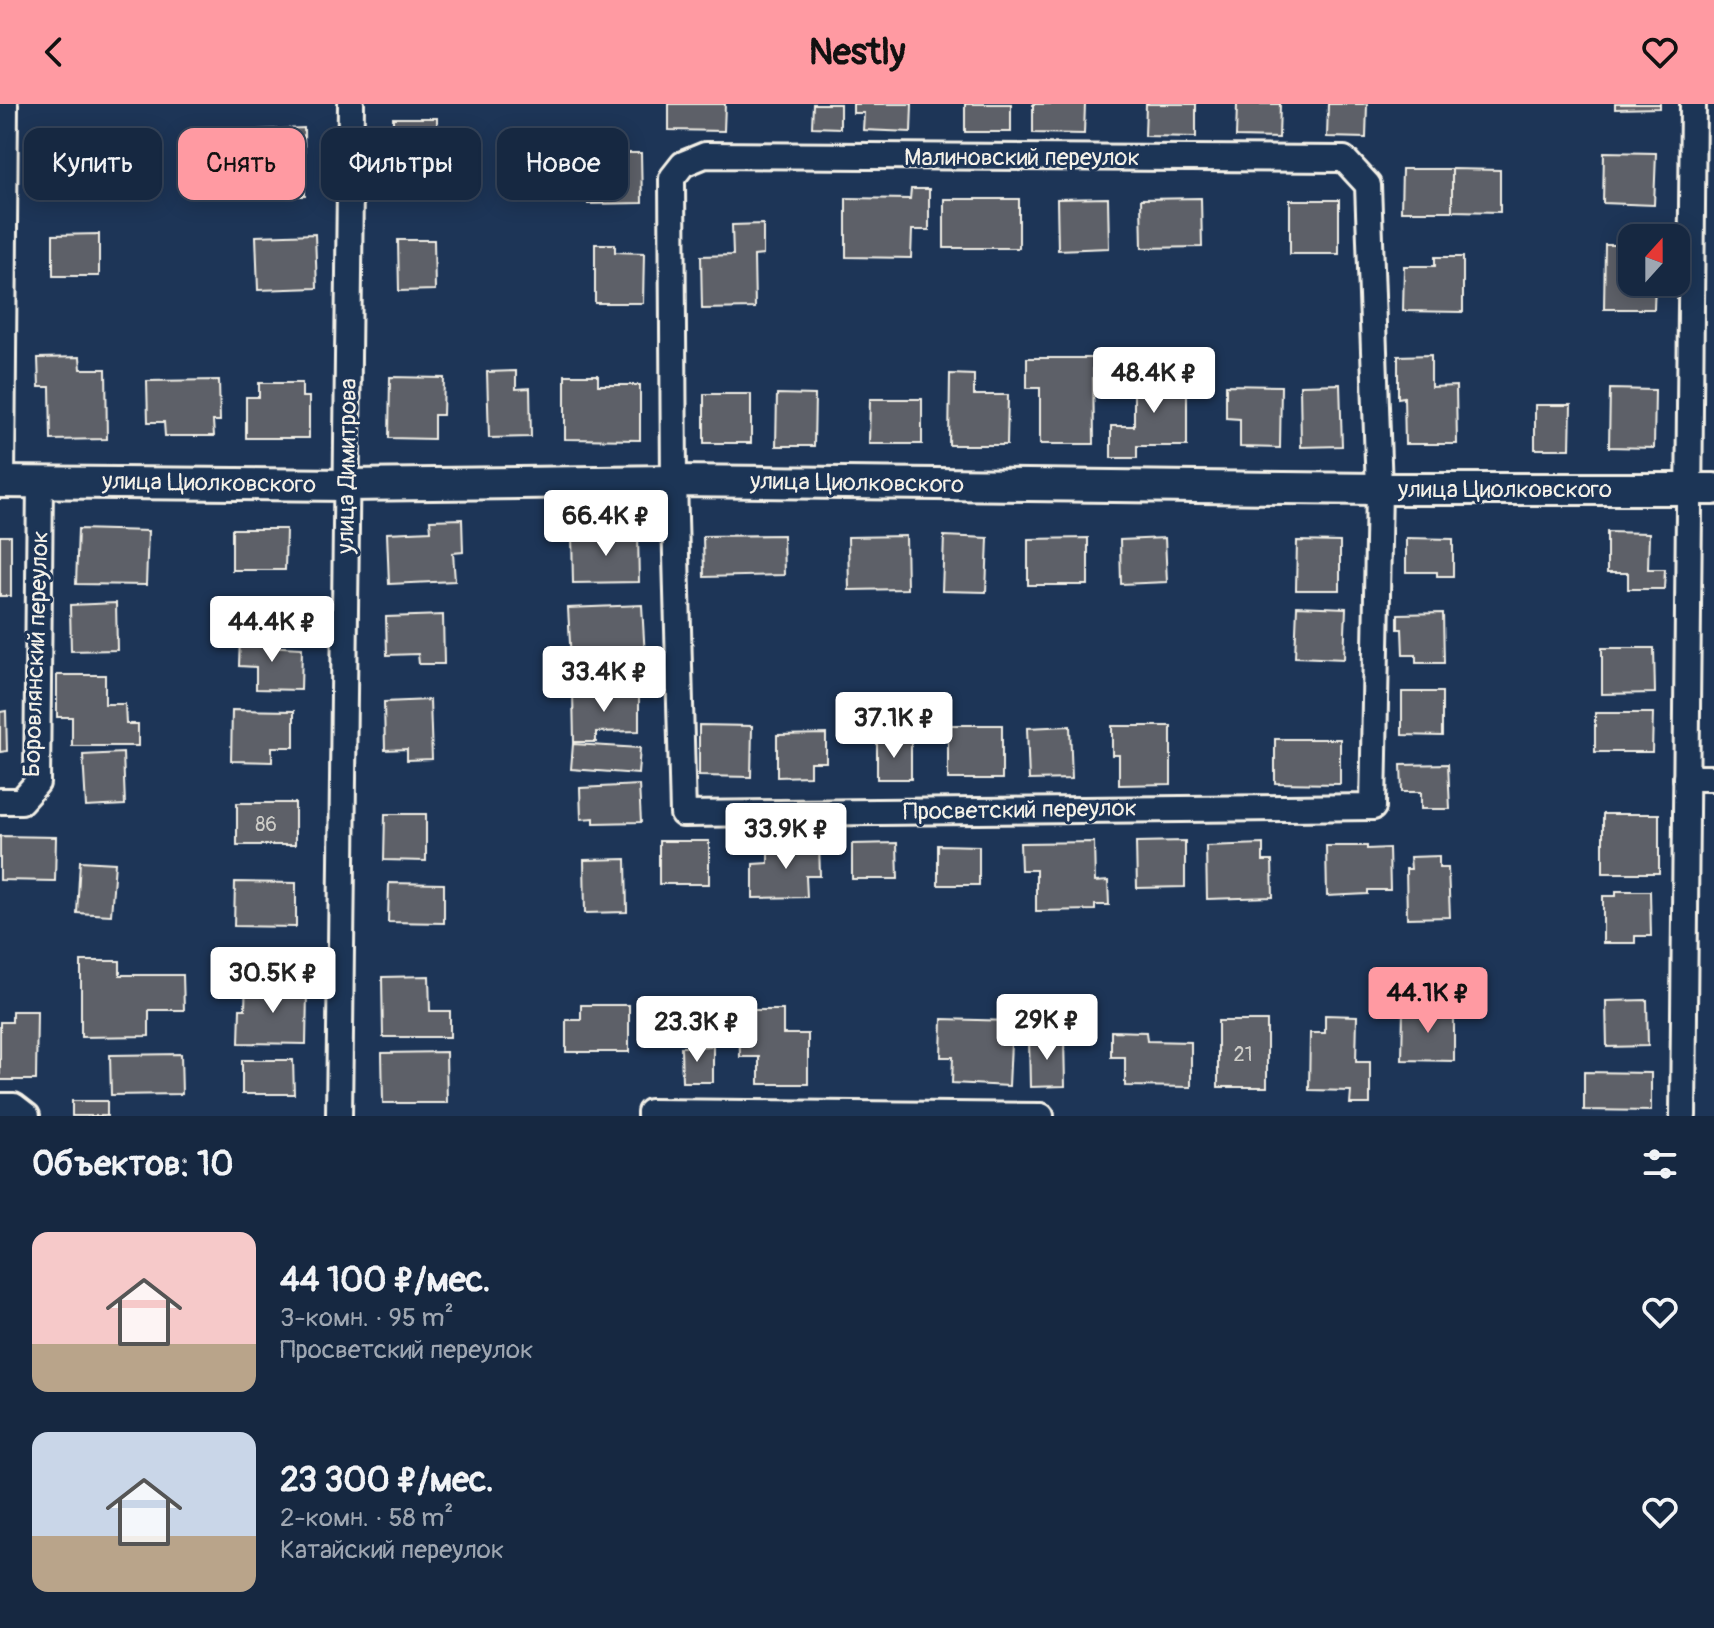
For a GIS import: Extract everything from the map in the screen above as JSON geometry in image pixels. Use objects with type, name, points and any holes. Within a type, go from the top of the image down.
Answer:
[{"type":"street","points":[[1,482],[5,104]]},
{"type":"street","name":"улица Димитрова","points":[[339,1116],[351,104]]},
{"type":"street","points":[[1683,1116],[1686,778],[1702,489],[1703,201],[1693,104]]},
{"type":"street","name":"Малиновский переулок","points":[[674,481],[672,178],[683,164],[705,155],[1344,159],[1368,185],[1379,489]]},
{"type":"street","name":"Боровлянский переулок","points":[[0,801],[21,801],[37,783],[40,481]]},
{"type":"street","name":"улица Циолковского","points":[[1,482],[347,485],[674,481],[1379,489],[1702,489]]},
{"type":"street","name":"Просветский переулок","points":[[674,481],[683,814],[1373,807],[1379,489]]},
{"type":"street","points":[[1686,778],[1714,778]]},
{"type":"street","points":[[0,1106],[14,1106],[27,1116]]},
{"type":"street","points":[[650,1116],[650,1112],[1041,1116]]},
{"type":"building","points":[[669,104],[725,104],[724,131],[669,130]]},
{"type":"building","points":[[813,104],[840,104],[840,128],[812,127]]},
{"type":"building","points":[[853,104],[912,104],[911,132],[863,130],[864,113],[853,113]]},
{"type":"building","points":[[965,104],[1011,104],[1011,132],[965,132]]},
{"type":"building","points":[[1033,104],[1085,104],[1084,134],[1033,133]]},
{"type":"building","points":[[1146,104],[1196,104],[1196,137],[1145,136]]},
{"type":"building","points":[[1237,104],[1280,104],[1279,138],[1236,137]]},
{"type":"building","points":[[1328,104],[1367,104],[1366,138],[1327,137]]},
{"type":"building","points":[[1615,104],[1660,104],[1660,108],[1615,109]]},
{"type":"building","points":[[393,118],[437,118],[437,128],[393,128]]},
{"type":"building","points":[[1604,152],[1656,153],[1654,205],[1603,203]]},
{"type":"building","points":[[628,153],[641,153],[642,203],[588,204],[588,200],[628,200]]},
{"type":"building","points":[[1402,169],[1452,169],[1452,211],[1401,211]]},
{"type":"building","points":[[1452,169],[1500,170],[1500,212],[1452,211]]},
{"type":"building","points":[[911,189],[929,189],[929,230],[912,230],[911,258],[846,257],[846,198],[910,199]]},
{"type":"building","points":[[1108,198],[1109,248],[1058,250],[1057,199]]},
{"type":"building","points":[[1201,198],[1202,247],[1142,248],[1141,199]]},
{"type":"building","points":[[944,199],[1019,199],[1019,248],[944,248]]},
{"type":"building","points":[[1290,200],[1339,200],[1339,254],[1290,254]]},
{"type":"building","points":[[763,224],[763,255],[754,256],[755,308],[702,309],[701,256],[733,255],[732,225]]},
{"type":"building","points":[[99,234],[99,276],[53,276],[53,235]]},
{"type":"building","points":[[315,234],[317,288],[258,290],[256,236]]},
{"type":"building","points":[[398,240],[434,240],[435,290],[399,291]]},
{"type":"building","points":[[595,244],[615,244],[615,252],[644,253],[643,303],[595,303]]},
{"type":"building","points":[[1605,245],[1618,245],[1618,296],[1654,296],[1654,309],[1604,309]]},
{"type":"building","points":[[1435,257],[1463,257],[1463,312],[1403,311],[1404,266],[1435,266]]},
{"type":"building","points":[[1431,355],[1431,387],[1456,386],[1457,444],[1405,444],[1404,397],[1398,398],[1398,356]]},
{"type":"building","points":[[80,357],[81,369],[106,369],[107,439],[51,440],[50,387],[39,387],[38,358]]},
{"type":"building","points":[[1027,358],[1093,358],[1094,444],[1040,444],[1040,388],[1027,388]]},
{"type":"building","points":[[516,371],[516,389],[530,388],[531,437],[489,438],[487,372]]},
{"type":"building","points":[[950,374],[974,375],[974,395],[1008,395],[1007,445],[949,445]]},
{"type":"building","points":[[1134,374],[1187,374],[1187,446],[1137,446],[1137,458],[1111,458],[1111,426],[1134,426]]},
{"type":"building","points":[[565,375],[598,375],[598,385],[640,385],[640,440],[565,439]]},
{"type":"building","points":[[390,377],[444,378],[443,415],[434,415],[434,439],[389,438]]},
{"type":"building","points":[[219,380],[220,421],[213,421],[214,436],[165,436],[164,422],[148,422],[147,381]]},
{"type":"building","points":[[259,383],[302,383],[302,397],[309,397],[309,438],[246,438],[246,397],[259,397]]},
{"type":"building","points":[[1340,384],[1342,446],[1301,447],[1300,385]]},
{"type":"building","points":[[1226,385],[1281,386],[1280,448],[1240,447],[1240,419],[1226,418]]},
{"type":"building","points":[[1610,389],[1655,390],[1654,448],[1609,447]]},
{"type":"building","points":[[704,394],[751,394],[751,443],[704,443]]},
{"type":"building","points":[[777,394],[815,395],[814,446],[776,446]]},
{"type":"building","points":[[870,399],[922,399],[922,444],[869,444]]},
{"type":"building","points":[[1535,405],[1571,405],[1570,449],[1535,449]]},
{"type":"building","points":[[462,519],[463,552],[453,553],[455,581],[389,584],[387,533],[431,531],[430,520]]},
{"type":"building","points":[[78,529],[148,531],[146,585],[76,584]]},
{"type":"building","points":[[232,529],[286,529],[285,570],[232,570]]},
{"type":"building","points":[[1607,532],[1649,533],[1648,569],[1665,569],[1664,589],[1628,589],[1628,573],[1607,573]]},
{"type":"building","points":[[638,534],[639,582],[573,583],[572,535]]},
{"type":"building","points":[[783,535],[784,575],[704,577],[703,536]]},
{"type":"building","points":[[0,536],[11,536],[11,596],[0,596]]},
{"type":"building","points":[[906,536],[907,589],[849,590],[848,537]]},
{"type":"building","points":[[944,536],[988,538],[986,592],[942,591]]},
{"type":"building","points":[[1088,538],[1088,585],[1028,585],[1028,539]]},
{"type":"building","points":[[1165,538],[1167,582],[1121,584],[1120,540]]},
{"type":"building","points":[[1406,538],[1453,539],[1453,576],[1437,576],[1437,572],[1406,572]]},
{"type":"building","points":[[1297,541],[1340,542],[1340,590],[1296,590]]},
{"type":"building","points":[[116,603],[117,650],[71,651],[70,605]]},
{"type":"building","points":[[642,605],[645,657],[571,661],[568,608]]},
{"type":"building","points":[[1297,606],[1346,608],[1344,659],[1295,657]]},
{"type":"building","points":[[1443,613],[1444,663],[1416,663],[1416,655],[1403,655],[1398,614]]},
{"type":"building","points":[[443,615],[444,664],[419,664],[418,654],[387,655],[386,617]]},
{"type":"building","points":[[240,637],[263,638],[263,646],[302,648],[301,690],[256,689],[256,667],[239,666]]},
{"type":"building","points":[[1602,648],[1654,648],[1655,693],[1602,694]]},
{"type":"building","points":[[57,675],[105,675],[105,704],[125,704],[126,724],[138,724],[138,746],[72,746],[72,717],[57,717]]},
{"type":"building","points":[[573,692],[639,692],[639,731],[596,732],[596,742],[574,742]]},
{"type":"building","points":[[1402,692],[1442,692],[1442,736],[1402,735]]},
{"type":"building","points":[[430,700],[432,759],[407,760],[407,749],[385,750],[384,702]]},
{"type":"building","points":[[232,710],[294,711],[294,747],[272,747],[272,762],[231,761]]},
{"type":"building","points":[[6,711],[7,751],[0,752],[0,712]]},
{"type":"building","points":[[1595,713],[1653,713],[1652,752],[1595,752]]},
{"type":"building","points":[[699,725],[752,726],[751,777],[699,776]]},
{"type":"building","points":[[948,725],[1002,725],[1002,779],[948,779]]},
{"type":"building","points":[[1070,726],[1072,779],[1029,780],[1027,728]]},
{"type":"building","points":[[1112,726],[1171,726],[1171,784],[1119,785],[1119,755],[1112,755]]},
{"type":"building","points":[[826,734],[826,762],[810,762],[810,776],[777,777],[777,735]]},
{"type":"building","points":[[1275,739],[1340,739],[1340,784],[1275,783]]},
{"type":"building","points":[[877,742],[911,742],[911,779],[877,779]]},
{"type":"building","points":[[573,744],[640,748],[638,774],[571,769]]},
{"type":"building","points":[[123,753],[125,805],[86,807],[83,755]]},
{"type":"building","points":[[1448,764],[1450,809],[1421,809],[1421,792],[1402,792],[1401,765]]},
{"type":"building","points":[[639,785],[641,822],[594,823],[594,818],[581,819],[580,788]]},
{"type":"building","points":[[237,803],[295,803],[295,845],[237,845]]},
{"type":"building","points":[[385,814],[426,814],[426,861],[384,860]]},
{"type":"building","points":[[1603,814],[1659,814],[1659,873],[1603,873]]},
{"type":"building","points":[[0,836],[56,837],[55,881],[0,880]]},
{"type":"building","points":[[659,841],[709,841],[709,884],[659,884]]},
{"type":"building","points":[[1185,841],[1185,887],[1137,888],[1136,842]]},
{"type":"building","points":[[1094,842],[1095,882],[1108,881],[1109,905],[1095,905],[1095,910],[1036,911],[1036,870],[1021,870],[1020,843]]},
{"type":"building","points":[[819,843],[820,876],[806,876],[807,897],[753,898],[753,864],[768,863],[768,844]]},
{"type":"building","points":[[897,843],[898,879],[852,879],[852,844]]},
{"type":"building","points":[[1263,844],[1263,861],[1272,861],[1273,897],[1207,899],[1206,846]]},
{"type":"building","points":[[938,845],[979,846],[979,885],[938,885]]},
{"type":"building","points":[[1326,846],[1389,848],[1390,890],[1327,896]]},
{"type":"building","points":[[1439,856],[1439,868],[1448,868],[1450,917],[1407,918],[1406,869],[1411,869],[1410,857]]},
{"type":"building","points":[[626,859],[627,912],[585,913],[584,860]]},
{"type":"building","points":[[80,861],[115,863],[111,915],[77,913]]},
{"type":"building","points":[[235,882],[296,883],[296,927],[234,926]]},
{"type":"building","points":[[389,883],[444,884],[444,923],[388,922]]},
{"type":"building","points":[[1616,891],[1650,891],[1651,936],[1635,936],[1635,943],[1603,943],[1603,896],[1616,896]]},
{"type":"building","points":[[81,961],[120,961],[120,975],[183,975],[184,1010],[149,1010],[149,1036],[81,1037]]},
{"type":"building","points":[[429,976],[430,1011],[450,1011],[450,1037],[383,1037],[382,977]]},
{"type":"building","points":[[246,979],[271,980],[271,991],[307,992],[306,1044],[239,1043],[240,1009],[245,1009]]},
{"type":"building","points":[[1647,1000],[1648,1046],[1607,1047],[1606,1001]]},
{"type":"building","points":[[581,1005],[629,1005],[629,1052],[566,1052],[566,1020],[581,1020]]},
{"type":"building","points":[[1403,1009],[1454,1010],[1454,1061],[1402,1060]]},
{"type":"building","points":[[739,1010],[783,1010],[783,1034],[808,1034],[808,1084],[759,1084],[759,1057],[740,1057]]},
{"type":"building","points":[[12,1011],[37,1011],[36,1080],[0,1080],[0,1022],[12,1022]]},
{"type":"building","points":[[1325,1015],[1357,1016],[1356,1062],[1370,1062],[1370,1104],[1350,1104],[1351,1091],[1309,1090],[1310,1033],[1325,1033]]},
{"type":"building","points":[[942,1019],[1012,1021],[1009,1086],[952,1083],[953,1057],[941,1057]]},
{"type":"building","points":[[1218,1021],[1267,1021],[1267,1087],[1218,1087]]},
{"type":"building","points":[[1111,1031],[1146,1032],[1147,1041],[1191,1042],[1191,1087],[1125,1086],[1125,1057],[1111,1057]]},
{"type":"building","points":[[1064,1037],[1065,1086],[1030,1087],[1029,1038]]},
{"type":"building","points":[[713,1046],[713,1082],[682,1082],[681,1047]]},
{"type":"building","points":[[446,1052],[447,1103],[383,1103],[382,1053]]},
{"type":"building","points":[[181,1054],[182,1094],[111,1095],[110,1055]]},
{"type":"building","points":[[242,1060],[293,1060],[294,1094],[242,1094]]},
{"type":"building","points":[[1584,1072],[1651,1073],[1651,1111],[1584,1110]]},
{"type":"building","points":[[72,1101],[107,1101],[107,1116],[72,1116]]}]
